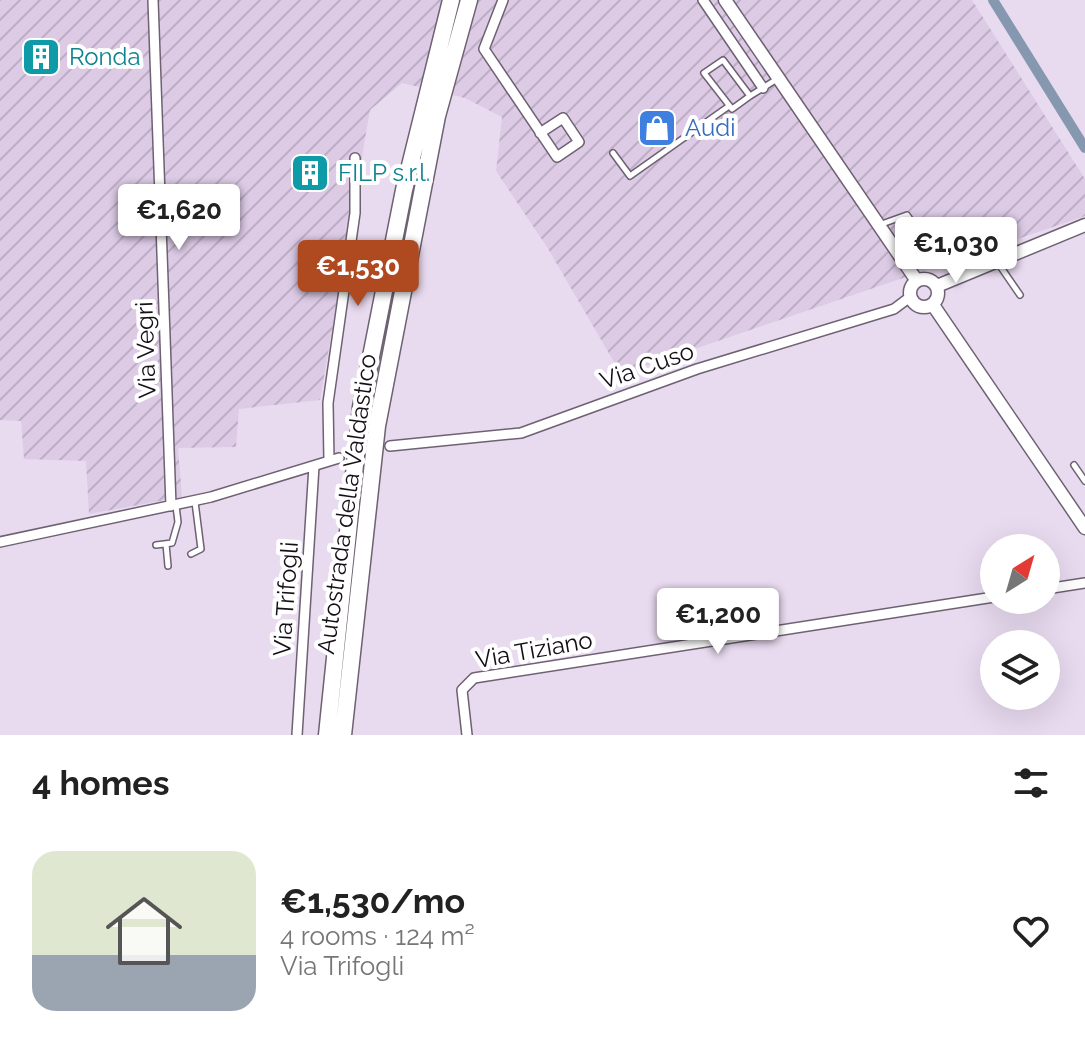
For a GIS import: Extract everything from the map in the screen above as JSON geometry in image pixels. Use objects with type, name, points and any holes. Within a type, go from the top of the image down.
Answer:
[{"type":"highway","name":"Autostrada della Valdastico","points":[[343,735],[377,426],[451,0]]},
{"type":"highway","name":"Autostrada della Valdastico","points":[[327,735],[361,407],[430,113],[469,0]]},
{"type":"main road","points":[[725,0],[917,281]]},
{"type":"main road","points":[[937,286],[1085,225]]},
{"type":"main road","points":[[930,280],[937,286],[938,298],[933,305],[920,307],[910,297],[911,288],[917,281],[930,280]]},
{"type":"main road","points":[[933,305],[1085,528]]},
{"type":"street","name":"Via Vegri","points":[[153,0],[174,505]]},
{"type":"street","points":[[503,0],[484,49],[540,133]]},
{"type":"street","points":[[703,0],[763,88]]},
{"type":"street","points":[[0,542],[195,501],[334,459],[328,403],[355,213],[355,158]]},
{"type":"street","name":"Via Cuso","points":[[390,446],[521,433],[697,369],[894,309],[910,297]]},
{"type":"street","name":"Via Trifogli","points":[[297,735],[314,466]]},
{"type":"street","points":[[1060,587],[1085,583]]},
{"type":"street","name":"Via Tiziano","points":[[467,735],[462,690],[474,678],[980,599]]},
{"type":"lane","points":[[750,96],[723,60],[704,73],[732,109],[778,78]]},
{"type":"lane","points":[[613,153],[630,176],[729,106]]},
{"type":"lane","points":[[878,225],[907,215],[936,256],[960,256],[989,238],[997,245],[1007,244],[1016,254]]},
{"type":"lane","points":[[998,262],[1020,295]]},
{"type":"lane","points":[[1074,465],[1085,481]]},
{"type":"lane","points":[[191,554],[201,549],[195,501]]},
{"type":"lane","points":[[156,545],[172,543],[176,533],[174,505]]},
{"type":"lane","points":[[166,544],[168,566]]},
{"type":"shaded area","points":[[0,0],[972,0],[1085,179],[1085,216],[621,374],[547,247],[496,171],[502,117],[465,98],[402,83],[370,110],[320,400],[239,409],[236,447],[178,448],[182,497],[89,514],[86,461],[24,459],[21,421],[0,420]]},
{"type":"waterway","points":[[993,0],[1085,148]]},
{"type":"place","name":"Ronda","points":[[41,57]]},
{"type":"place","name":"Audi","points":[[657,128]]},
{"type":"place","name":"FILP s.r.l.","points":[[310,173]]}]
